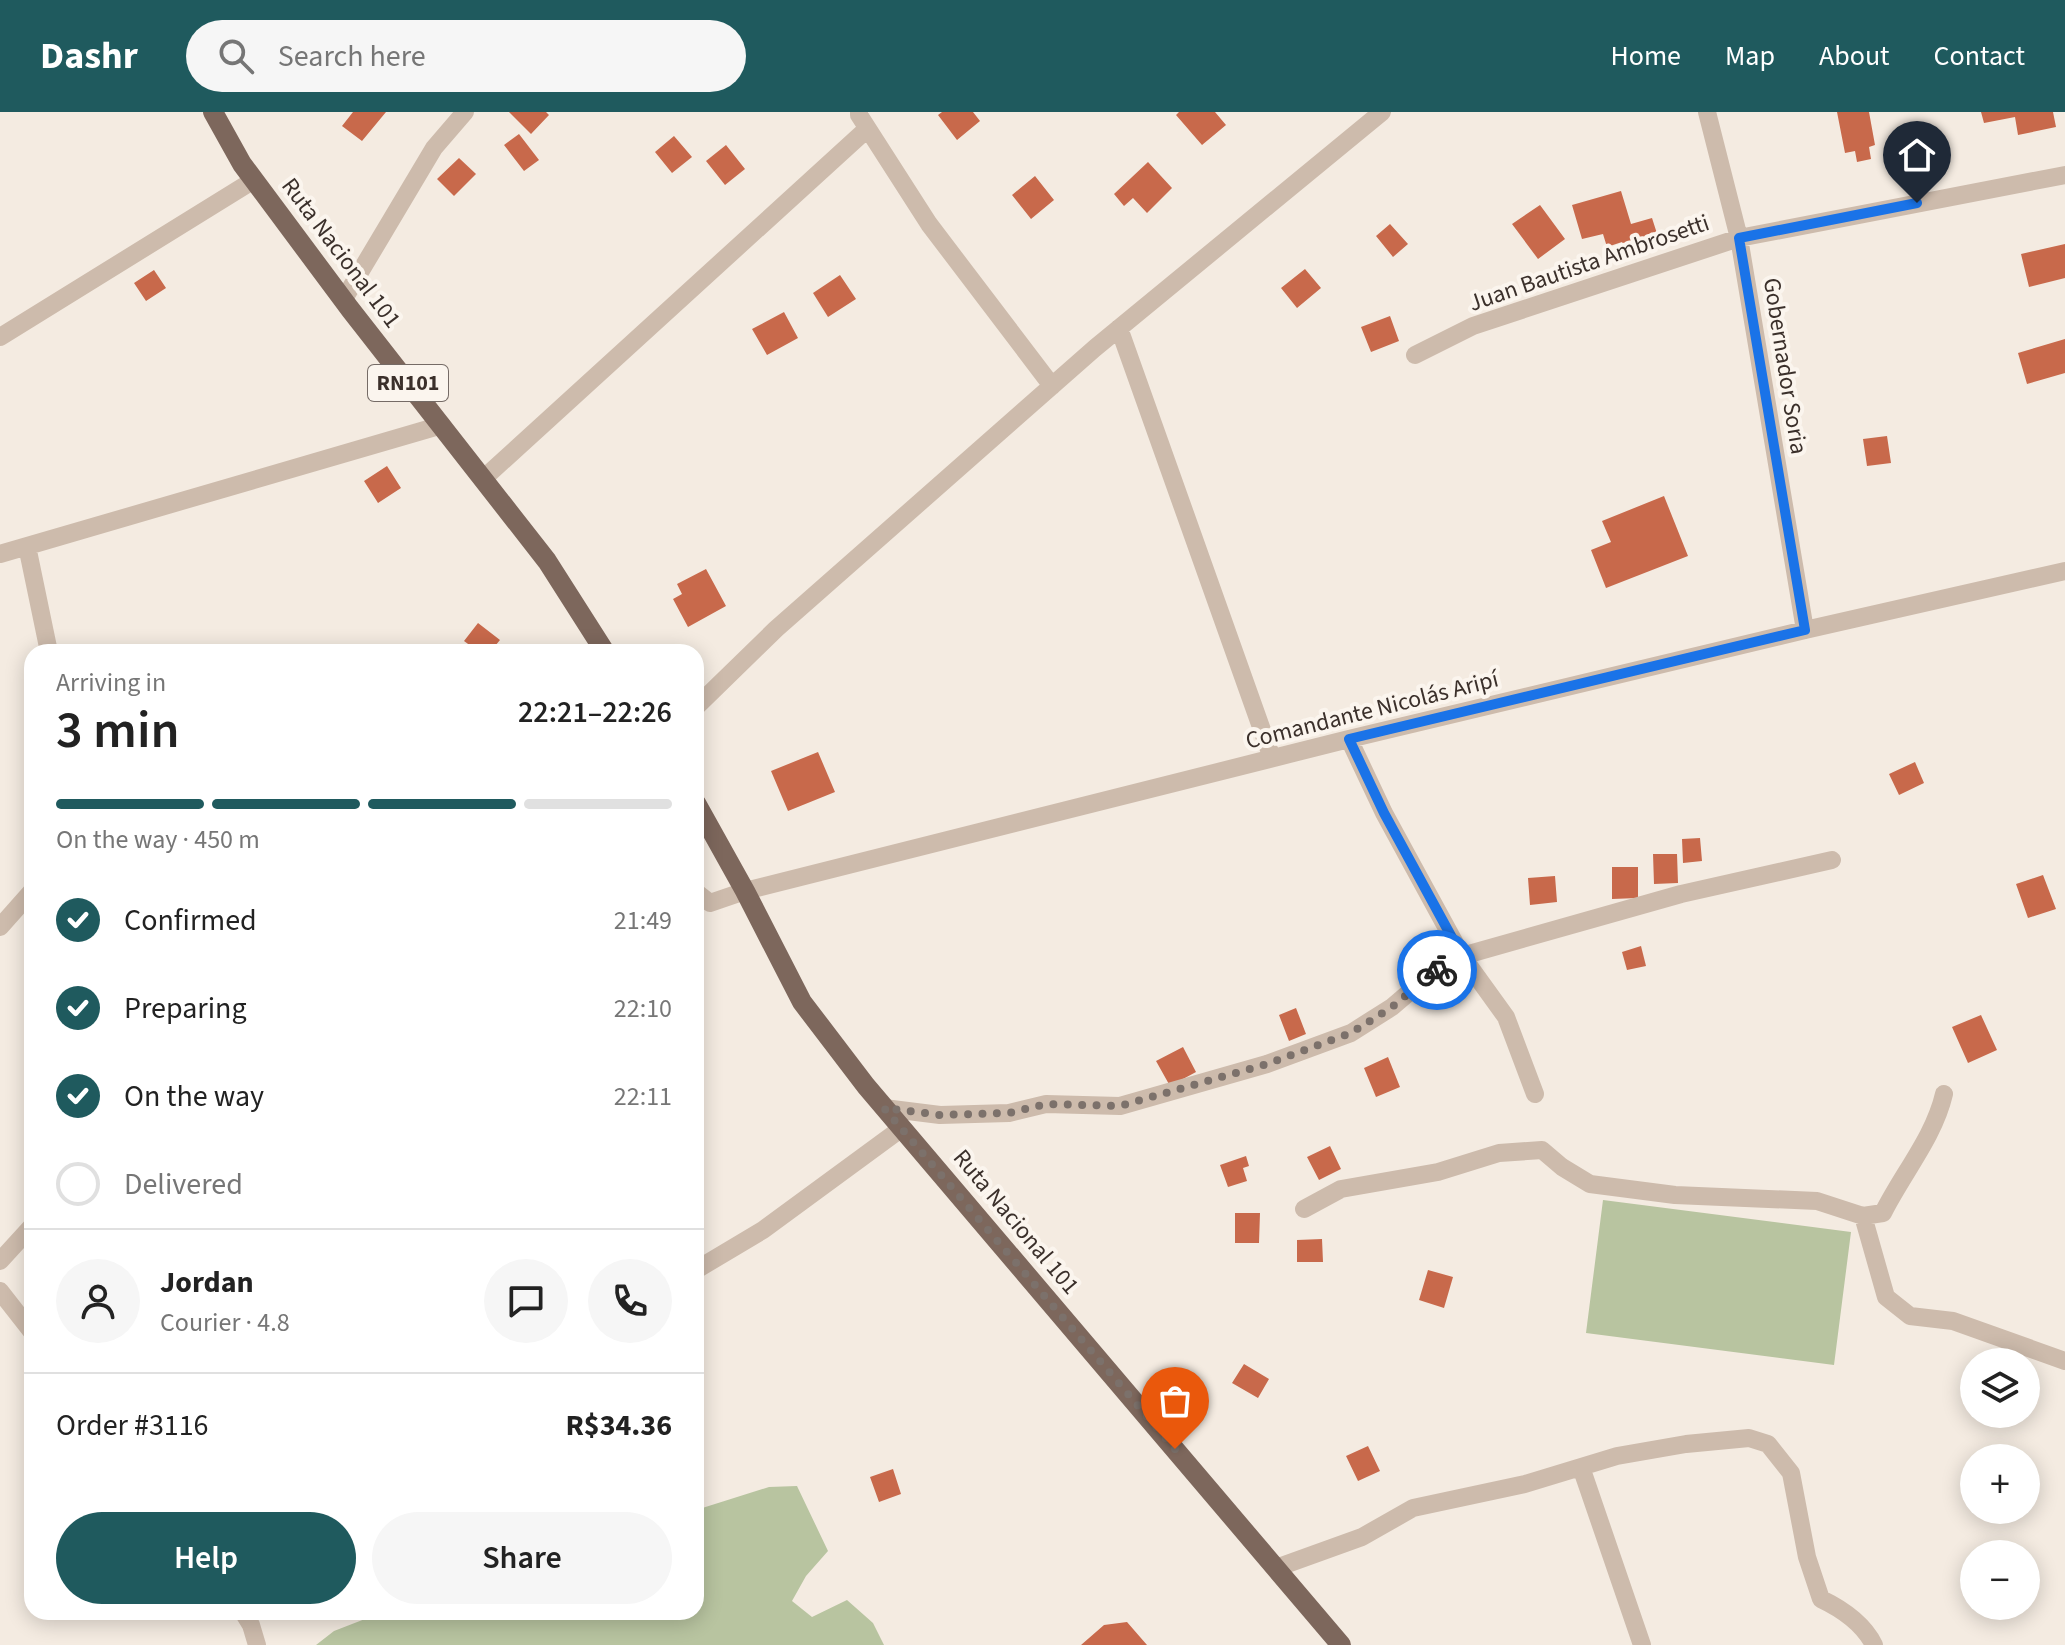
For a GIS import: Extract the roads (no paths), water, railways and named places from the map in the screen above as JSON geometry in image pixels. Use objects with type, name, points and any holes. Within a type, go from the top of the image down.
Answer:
[{"type":"main road","name":"Ruta Nacional 101","points":[[213,112],[242,164],[547,561],[600,644]]},
{"type":"main road","name":"Ruta Nacional 101","points":[[704,817],[802,1002],[884,1108],[1341,1645]]},
{"type":"street","points":[[344,299],[434,148],[465,112]]},
{"type":"street","points":[[704,699],[776,629],[1052,386],[1382,112]]},
{"type":"street","name":"Gobernador Soria","points":[[1707,112],[1739,238],[1805,630]]},
{"type":"street","points":[[483,479],[863,120],[929,224],[1052,386]]},
{"type":"street","name":"Juan Bautista Ambrosetti","points":[[1415,355],[1473,326],[1739,238],[2065,175]]},
{"type":"street","points":[[0,337],[254,180]]},
{"type":"street","points":[[1119,328],[1272,758]]},
{"type":"street","points":[[0,554],[442,425]]},
{"type":"street","points":[[27,546],[47,644]]},
{"type":"street","name":"Comandante Nicolás Aripí","points":[[704,898],[710,903],[745,891],[1349,739],[2065,571]]},
{"type":"street","points":[[1349,739],[1384,813],[1462,956],[1506,1017],[1535,1094]]},
{"type":"street","points":[[884,1108],[940,1115],[1009,1113],[1046,1104],[1120,1106],[1267,1064],[1351,1033],[1392,1007],[1433,972],[1462,956],[1681,894],[1832,860]]},
{"type":"street","points":[[0,927],[24,900]]},
{"type":"street","points":[[1304,1209],[1341,1189],[1438,1172],[1499,1153],[1542,1150],[1590,1184],[1675,1195],[1817,1201],[1863,1216],[1883,1213],[1928,1135],[1941,1109],[1944,1094]]},
{"type":"street","points":[[704,1265],[763,1230],[902,1128]]},
{"type":"street","points":[[1863,1216],[1886,1297],[1910,1316],[1953,1321],[2065,1361]]},
{"type":"street","points":[[0,1261],[24,1235]]},
{"type":"street","points":[[0,1291],[24,1322]]},
{"type":"street","points":[[1276,1568],[1362,1537],[1413,1508],[1525,1484],[1617,1456],[1686,1444],[1749,1438],[1768,1444],[1791,1473],[1807,1557],[1821,1599],[1843,1610],[1874,1645]]},
{"type":"street","points":[[1581,1467],[1642,1645]]},
{"type":"street","points":[[248,1620],[257,1645]]}]
